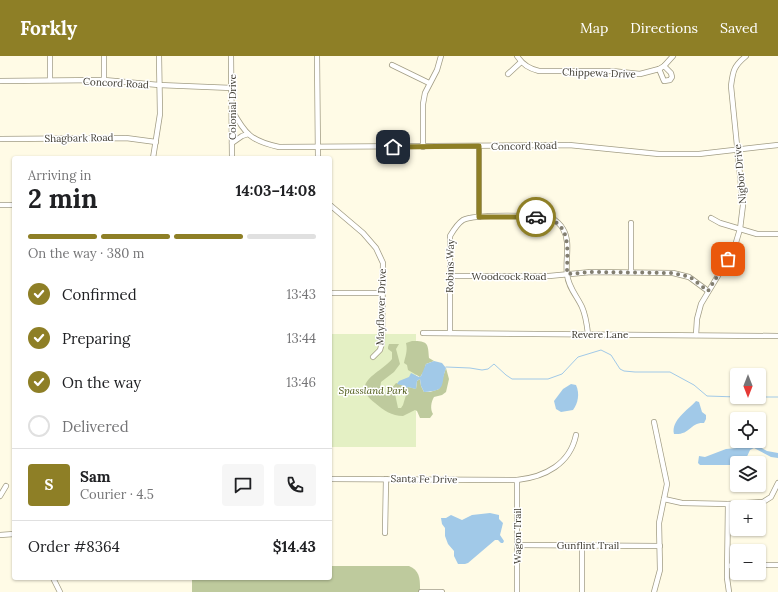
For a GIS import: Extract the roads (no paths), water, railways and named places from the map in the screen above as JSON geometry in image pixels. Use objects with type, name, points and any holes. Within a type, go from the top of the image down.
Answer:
[{"type":"street","points":[[50,56],[50,80]]},
{"type":"street","points":[[104,56],[104,80]]},
{"type":"street","points":[[153,156],[160,114],[159,56]]},
{"type":"street","name":"Colonial Drive","points":[[232,56],[232,156]]},
{"type":"street","points":[[318,56],[318,156]]},
{"type":"street","points":[[423,146],[423,104],[425,93],[437,70],[441,56]]},
{"type":"street","name":"Chippewa Drive","points":[[516,56],[521,62],[533,70],[546,72],[612,71],[640,74],[658,70],[673,56]]},
{"type":"street","name":"Nigbor Drive","points":[[696,335],[697,319],[701,304],[734,249],[740,229],[743,206],[731,86],[732,72],[746,56]]},
{"type":"street","points":[[508,74],[521,62]]},
{"type":"street","points":[[392,66],[429,83]]},
{"type":"street","points":[[658,70],[664,81],[670,80],[672,78],[671,73],[664,66]]},
{"type":"street","name":"Concord Road","points":[[0,81],[104,80],[159,85],[232,88]]},
{"type":"street","name":"Concord Road","points":[[232,110],[242,128],[248,134],[263,143],[278,147],[569,145],[659,154],[699,154],[778,145]]},
{"type":"street","points":[[232,143],[248,134]]},
{"type":"street","name":"Shagbark Road","points":[[1,139],[126,138],[156,142]]},
{"type":"street","points":[[479,146],[479,217]]},
{"type":"street","points":[[0,205],[12,205]]},
{"type":"street","name":"Mayflower Drive","points":[[332,207],[363,233],[376,248],[382,263],[382,342],[380,350],[373,357]]},
{"type":"street","name":"Robins Way","points":[[450,333],[450,236],[455,228],[464,220],[479,217],[539,217],[554,219],[562,228],[567,238],[567,274]]},
{"type":"street","points":[[711,218],[720,223],[757,234],[778,234]]},
{"type":"street","points":[[631,223],[631,272]]},
{"type":"street","name":"Woodcock Road","points":[[450,276],[549,276],[591,272],[673,273],[690,277],[708,291]]},
{"type":"street","points":[[567,274],[569,284],[582,306],[588,334]]},
{"type":"street","points":[[332,292],[382,292]]},
{"type":"street","name":"Revere Lane","points":[[423,333],[778,336]]},
{"type":"street","points":[[654,422],[667,484],[659,523],[660,570],[654,592]]},
{"type":"street","name":"Santa Fe Drive","points":[[332,479],[517,480],[530,478],[544,474],[568,455],[574,446],[576,435]]},
{"type":"street","points":[[385,533],[386,479]]},
{"type":"street","name":"Wagon Trail","points":[[517,480],[517,592]]},
{"type":"street","points":[[664,499],[682,503],[728,504],[762,502],[771,497],[778,483]]},
{"type":"street","points":[[0,496],[6,486]]},
{"type":"street","points":[[728,504],[729,592]]},
{"type":"street","points":[[0,535],[12,534]]},
{"type":"street","name":"Gunflint Trail","points":[[517,545],[660,546]]},
{"type":"street","points":[[582,545],[582,592]]},
{"type":"street","points":[[766,565],[778,565]]},
{"type":"street","points":[[54,580],[60,592]]},
{"type":"street","points":[[421,592],[442,592]]},
{"type":"water","points":[[434,361],[442,363],[446,368],[442,386],[437,390],[424,392],[420,379],[417,381],[416,389],[406,388],[405,386],[397,384],[399,381],[409,377],[411,373],[419,377],[421,376],[426,364]]},
{"type":"water","points":[[571,384],[576,385],[577,388],[578,398],[576,404],[573,410],[561,412],[556,409],[554,401],[563,389]]},
{"type":"water","points":[[696,401],[699,402],[702,412],[706,415],[704,423],[696,424],[684,433],[674,434],[675,424]]},
{"type":"water","points":[[754,448],[750,450],[747,456],[730,456],[730,465],[700,465],[698,463],[699,456],[705,457],[726,449]]},
{"type":"water","points":[[754,448],[762,448],[767,451],[778,453],[778,458],[771,457]]},
{"type":"water","points":[[490,513],[499,515],[499,519],[503,523],[500,535],[504,541],[503,543],[495,540],[468,563],[458,564],[454,556],[454,551],[448,544],[445,536],[445,528],[442,524],[441,518],[446,518],[451,515],[462,520],[472,515]]},
{"type":"waterway","points":[[446,367],[482,370],[488,369],[494,364],[512,379],[548,379],[562,374],[578,357],[601,350],[611,355],[620,369],[624,371],[670,372],[694,385],[707,396],[730,397]]},
{"type":"waterway","points":[[766,397],[778,397]]},
{"type":"park label","name":"Spassland Park","points":[[373,390]]}]
